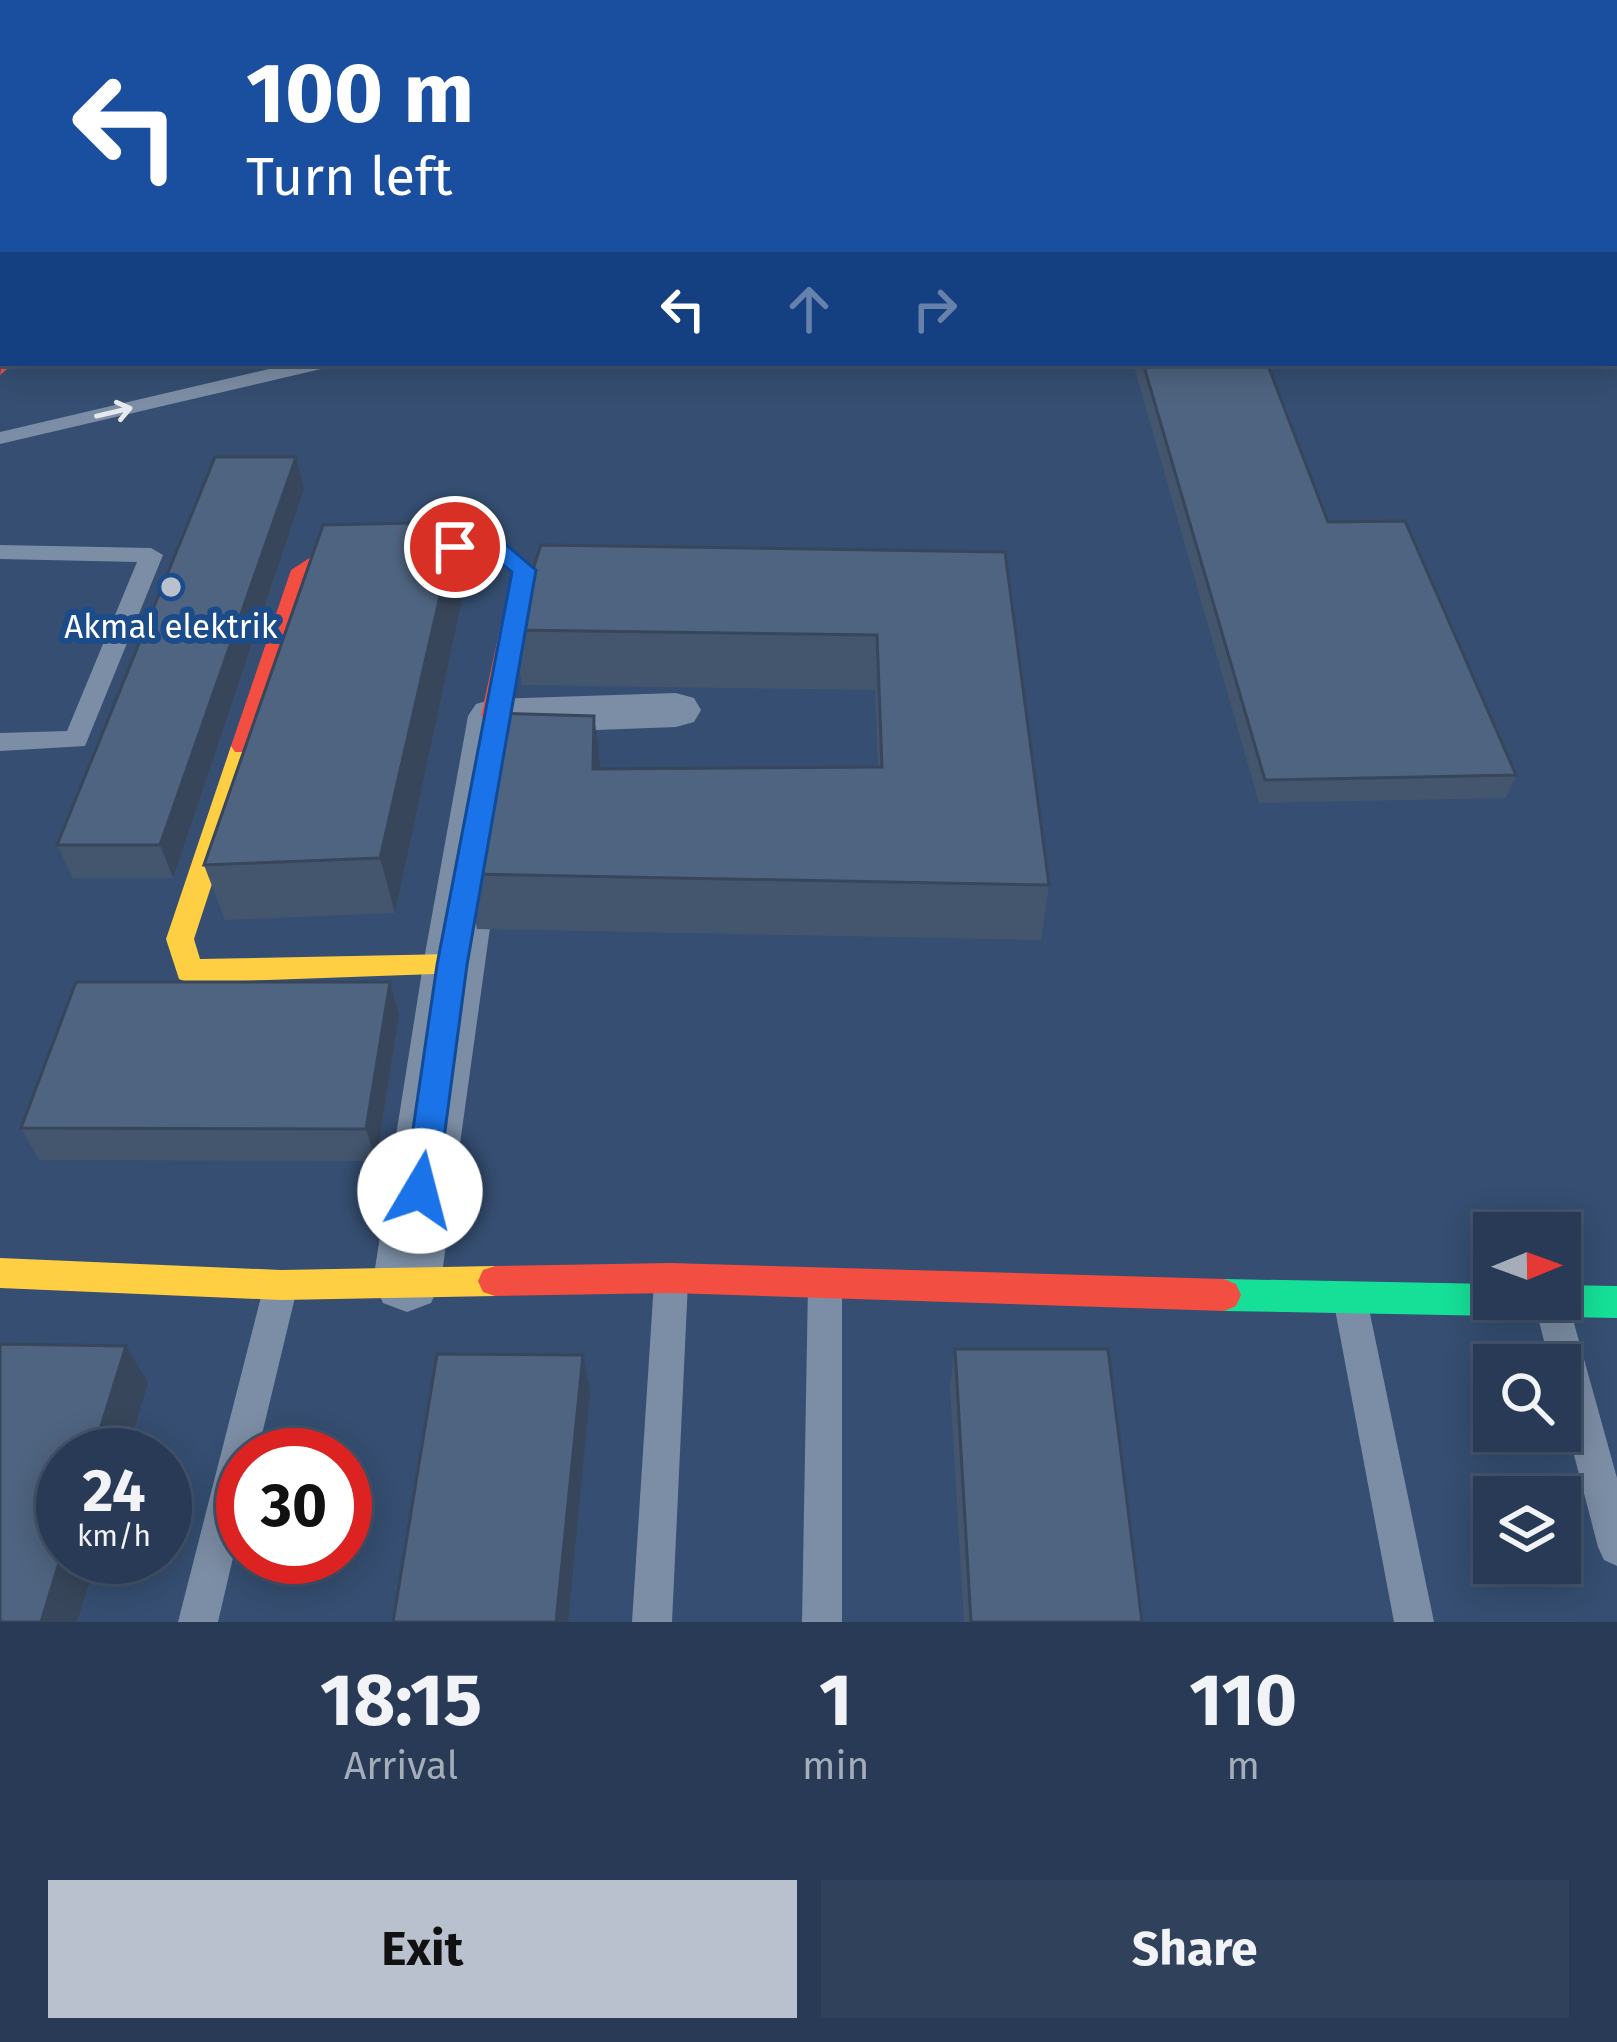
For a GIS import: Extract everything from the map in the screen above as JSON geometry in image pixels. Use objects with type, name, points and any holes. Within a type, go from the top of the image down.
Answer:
[{"type":"street","points":[[407,1281],[452,965],[524,570],[495,547],[337,547],[303,570],[180,939],[189,971],[452,965]]},
{"type":"street","points":[[494,716],[676,710]]},
{"type":"street","points":[[0,1273],[281,1285],[671,1278],[1473,1301]]},
{"type":"street","points":[[1581,1301],[1617,1302]]},
{"type":"lane","points":[[0,439],[308,366]]},
{"type":"lane","points":[[0,552],[151,555],[76,740],[0,742]]},
{"type":"lane","points":[[652,1622],[671,1278]]},
{"type":"lane","points":[[822,1622],[825,1281]]},
{"type":"lane","points":[[198,1622],[281,1285]]},
{"type":"lane","points":[[1350,1300],[1414,1622]]},
{"type":"lane","points":[[1556,1320],[1617,1547]]},
{"type":"building","points":[[1144,366],[1268,366],[1328,522],[1405,521],[1516,775],[1265,780]]},
{"type":"building","points":[[215,457],[296,457],[160,845],[57,845]]},
{"type":"building","points":[[457,522],[380,858],[204,865],[323,525]]},
{"type":"building","points":[[541,545],[1005,552],[1049,885],[465,874],[495,713],[594,716],[593,769],[882,767],[877,635],[513,630]]},
{"type":"building","points":[[76,982],[390,982],[366,1129],[21,1128]]},
{"type":"building","points":[[0,1344],[126,1346],[100,1428],[36,1428],[36,1584],[53,1584],[41,1622],[0,1622]]},
{"type":"building","points":[[955,1349],[1108,1349],[1142,1622],[971,1622]]},
{"type":"building","points":[[437,1354],[583,1355],[556,1622],[393,1622]]},
{"type":"traffic: fast","points":[[1224,1295],[1617,1302]]},
{"type":"traffic: slow","points":[[244,746],[180,939],[189,971],[452,965]]},
{"type":"traffic: slow","points":[[0,1273],[281,1285],[495,1281]]},
{"type":"traffic: jam","points":[[244,746],[303,570],[337,547],[495,547],[524,570],[494,716]]},
{"type":"traffic: jam","points":[[495,1281],[671,1278],[1224,1295]]},
{"type":"place","name":"Akmal elektrik","points":[[171,587]]},
{"type":"route","points":[[420,1191],[452,965],[524,570],[495,547],[455,547]]}]
